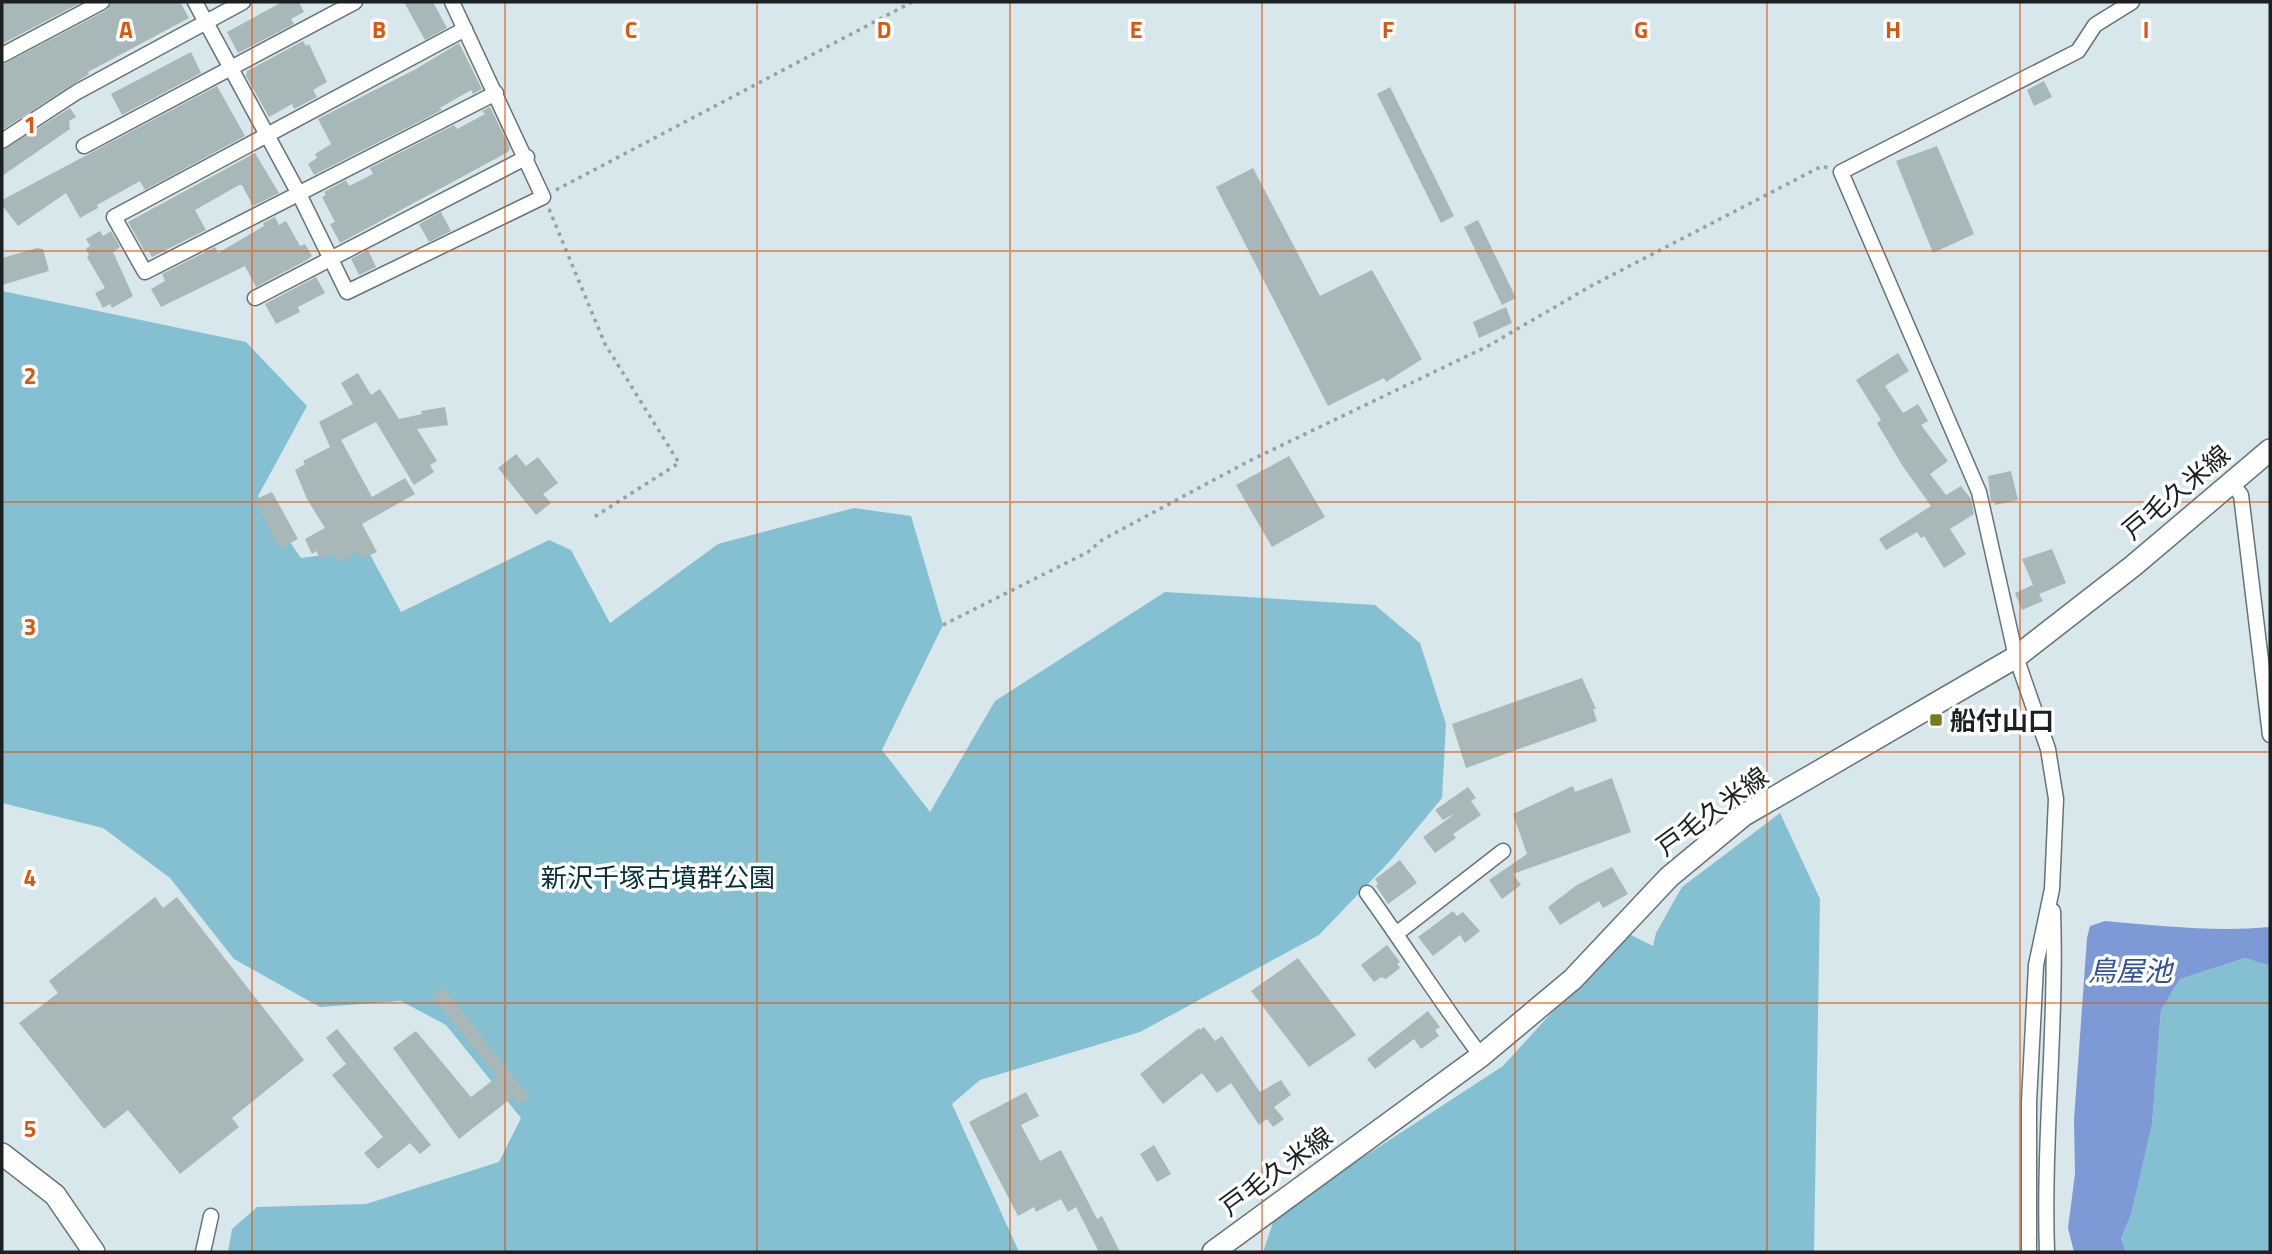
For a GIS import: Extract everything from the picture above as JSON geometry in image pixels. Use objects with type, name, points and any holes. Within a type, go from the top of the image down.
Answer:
[{"type":"main road","name":"戸毛久米線","points":[[1213,1252],[1481,1056],[1573,979],[1669,877],[1744,815],[2016,657],[2133,566],[2270,450]]},
{"type":"main road","points":[[2,1154],[55,1195],[93,1252]]},
{"type":"street","points":[[2,55],[102,2]]},
{"type":"street","points":[[195,2],[299,194],[347,292],[543,197],[527,157],[452,2]]},
{"type":"street","points":[[2,141],[77,92],[243,2]]},
{"type":"street","points":[[84,146],[355,2]]},
{"type":"street","points":[[2047,1252],[2054,966],[2052,889],[2056,800],[2048,749],[2016,657],[1979,492],[1841,172],[2078,51],[2095,25],[2132,2]]},
{"type":"street","points":[[465,29],[114,217],[145,272],[496,93]]},
{"type":"street","points":[[255,298],[527,157]]},
{"type":"street","points":[[2231,482],[2241,495],[2270,735]]},
{"type":"street","points":[[1396,933],[1503,851]]},
{"type":"street","points":[[2029,1252],[2029,1114],[2036,965],[2052,889]]},
{"type":"street","points":[[1367,893],[1423,970],[1434,993],[1481,1056]]},
{"type":"street","points":[[203,1252],[211,1216]]},
{"type":"path","points":[[591,519],[679,463],[605,344],[543,197],[912,2]]},
{"type":"path","points":[[943,625],[1088,552],[1102,540],[1249,461],[1488,346],[1591,286],[1822,166],[1841,172]]},
{"type":"green space","name":"新沢千塚古墳群公園","points":[[2,291],[246,342],[307,406],[258,496],[301,558],[367,549],[401,612],[549,540],[571,550],[610,623],[718,544],[854,508],[911,516],[943,625],[882,750],[930,812],[995,701],[1165,592],[1375,605],[1420,643],[1446,724],[1442,798],[1390,861],[1319,935],[1140,1032],[980,1080],[952,1104],[1019,1252],[228,1252],[232,1229],[257,1207],[366,1204],[499,1162],[521,1118],[446,1025],[401,1001],[320,1007],[234,959],[170,878],[103,828],[2,803]]},
{"type":"green space","points":[[1780,813],[1820,899],[1814,1252],[1263,1252],[1276,1214],[1503,1066],[1625,932],[1653,946],[1656,933],[1682,887]]},
{"type":"green space","points":[[2245,958],[2270,966],[2270,1252],[2126,1252],[2121,1238],[2131,1215],[2152,1125],[2161,1010],[2180,979]]},
{"type":"water","name":"鳥屋池","points":[[2105,921],[2209,929],[2270,927],[2270,966],[2245,958],[2180,979],[2161,1010],[2152,1125],[2131,1215],[2121,1238],[2126,1252],[2074,1252],[2068,1228],[2075,1174],[2074,1120],[2087,938],[2090,926]]},
{"type":"building","points":[[2,2],[82,2],[2,44]]},
{"type":"building","points":[[112,2],[180,2],[189,18],[88,72],[89,74],[2,130],[2,65],[107,10]]},
{"type":"building","points":[[282,2],[299,2],[304,12],[291,19],[294,24],[238,53],[227,32]]},
{"type":"building","points":[[404,2],[433,2],[447,28],[425,40]]},
{"type":"building","points":[[303,41],[306,46],[309,44],[327,82],[313,90],[317,97],[294,109],[292,104],[269,117],[246,76],[247,71]]},
{"type":"building","points":[[459,43],[482,89],[473,94],[471,90],[440,108],[442,110],[314,175],[308,164],[317,158],[315,154],[331,144],[318,119],[416,69]]},
{"type":"building","points":[[191,52],[201,73],[122,115],[111,94]]},
{"type":"building","points":[[2044,81],[2052,97],[2034,106],[2027,90]]},
{"type":"building","points":[[217,86],[245,136],[145,190],[140,181],[97,205],[98,208],[80,218],[66,193],[18,226],[2,205],[2,200]]},
{"type":"building","points":[[1390,87],[1454,216],[1441,223],[1377,94]]},
{"type":"building","points":[[490,107],[510,148],[508,152],[340,243],[330,224],[335,222],[322,197],[326,195],[324,192],[346,180],[349,186],[373,174],[370,168],[454,125],[457,129],[485,114],[482,111]]},
{"type":"building","points":[[70,108],[76,117],[69,121],[70,129],[2,176],[2,151]]},
{"type":"building","points":[[1937,146],[1974,234],[1933,253],[1896,161]]},
{"type":"building","points":[[255,153],[279,193],[253,206],[242,185],[239,185],[195,210],[206,230],[152,257],[148,250],[145,252],[128,222]]},
{"type":"building","points":[[1253,168],[1320,296],[1372,270],[1422,359],[1386,382],[1384,378],[1328,406],[1216,187]]},
{"type":"building","points":[[441,212],[451,231],[429,242],[419,224]]},
{"type":"building","points":[[275,217],[279,225],[286,221],[300,246],[305,244],[312,256],[256,287],[245,266],[161,307],[151,289],[165,281],[162,274],[215,247],[218,253]]},
{"type":"building","points":[[1478,220],[1516,298],[1502,305],[1464,227]]},
{"type":"building","points":[[100,231],[103,236],[111,231],[120,247],[113,252],[133,296],[112,308],[110,304],[103,308],[95,293],[105,288],[87,257],[89,255],[86,249],[90,246],[86,239]]},
{"type":"building","points":[[37,248],[43,249],[49,271],[2,285],[2,258]]},
{"type":"building","points":[[368,250],[376,267],[359,275],[351,259]]},
{"type":"building","points":[[316,277],[325,293],[298,307],[300,312],[276,324],[265,304]]},
{"type":"building","points":[[1506,307],[1512,323],[1479,338],[1473,322]]},
{"type":"building","points":[[1898,353],[1909,371],[1885,386],[1903,413],[1918,404],[1928,421],[1921,425],[1948,461],[1930,474],[1946,495],[1961,486],[1971,499],[1974,514],[1950,529],[1966,554],[1944,568],[1924,536],[1921,538],[1917,532],[1886,550],[1879,539],[1931,506],[1877,423],[1881,420],[1856,380]]},
{"type":"building","points":[[358,373],[371,395],[380,389],[399,419],[422,414],[421,411],[445,407],[448,425],[417,429],[437,461],[430,465],[434,472],[414,485],[376,422],[341,440],[372,497],[405,478],[415,494],[362,524],[377,552],[362,559],[358,552],[338,562],[333,553],[325,558],[320,558],[316,551],[312,554],[305,539],[325,528],[307,499],[295,470],[305,464],[303,461],[330,447],[319,422],[353,404],[341,383]]},
{"type":"building","points":[[516,454],[526,466],[538,457],[558,483],[543,494],[551,503],[536,515],[498,468]]},
{"type":"building","points":[[1289,456],[1325,517],[1272,547],[1236,485]]},
{"type":"building","points":[[2011,471],[2018,500],[1995,505],[1994,501],[1991,503],[1988,476]]},
{"type":"building","points":[[272,492],[298,539],[279,549],[254,500]]},
{"type":"building","points":[[2052,549],[2066,583],[2039,594],[2043,601],[2022,610],[2015,593],[2033,585],[2022,559]]},
{"type":"building","points":[[1582,678],[1596,709],[1593,709],[1597,721],[1466,768],[1452,724]]},
{"type":"building","points":[[1612,778],[1631,832],[1513,874],[1521,885],[1502,899],[1489,880],[1527,854],[1513,814],[1573,786],[1575,792]]},
{"type":"building","points":[[1468,787],[1476,798],[1471,801],[1481,815],[1453,834],[1456,838],[1435,853],[1423,837],[1456,813],[1443,820],[1435,810]]},
{"type":"building","points":[[1400,860],[1417,883],[1388,904],[1376,886],[1378,884],[1375,879]]},
{"type":"building","points":[[1612,867],[1628,894],[1603,908],[1599,901],[1560,925],[1548,907],[1577,885]]},
{"type":"building","points":[[155,897],[163,908],[177,897],[304,1060],[232,1118],[239,1127],[180,1174],[128,1110],[104,1129],[19,1023],[58,993],[49,981]]},
{"type":"building","points":[[1453,911],[1457,916],[1463,912],[1480,931],[1465,943],[1460,935],[1433,956],[1418,937]]},
{"type":"building","points":[[1387,945],[1400,962],[1397,964],[1400,968],[1386,979],[1381,977],[1374,982],[1361,965]]},
{"type":"building","points":[[1298,958],[1356,1035],[1309,1067],[1251,991]]},
{"type":"building","points":[[443,987],[530,1097],[519,1105],[513,1097],[459,1139],[393,1048],[416,1031],[471,1097],[497,1077],[432,996]]},
{"type":"building","points":[[1428,1011],[1440,1027],[1435,1030],[1439,1036],[1421,1049],[1414,1039],[1375,1069],[1367,1059]]},
{"type":"building","points":[[1204,1027],[1215,1041],[1222,1036],[1260,1092],[1281,1080],[1291,1095],[1274,1107],[1284,1119],[1273,1127],[1267,1119],[1259,1125],[1231,1083],[1217,1093],[1202,1073],[1163,1104],[1140,1074],[1199,1028],[1200,1030]]},
{"type":"building","points":[[337,1029],[431,1145],[420,1154],[410,1143],[378,1169],[364,1153],[383,1137],[332,1075],[346,1064],[326,1038]]},
{"type":"building","points":[[1026,1092],[1039,1116],[1021,1125],[1040,1161],[1061,1150],[1097,1219],[1102,1216],[1120,1252],[1099,1252],[1076,1207],[1068,1212],[1061,1199],[1036,1212],[1034,1207],[1018,1216],[969,1122]]},
{"type":"building","points":[[1154,1145],[1171,1174],[1157,1182],[1140,1154]]},
{"type":"place","name":"船付山口","points":[[1936,720]]}]
